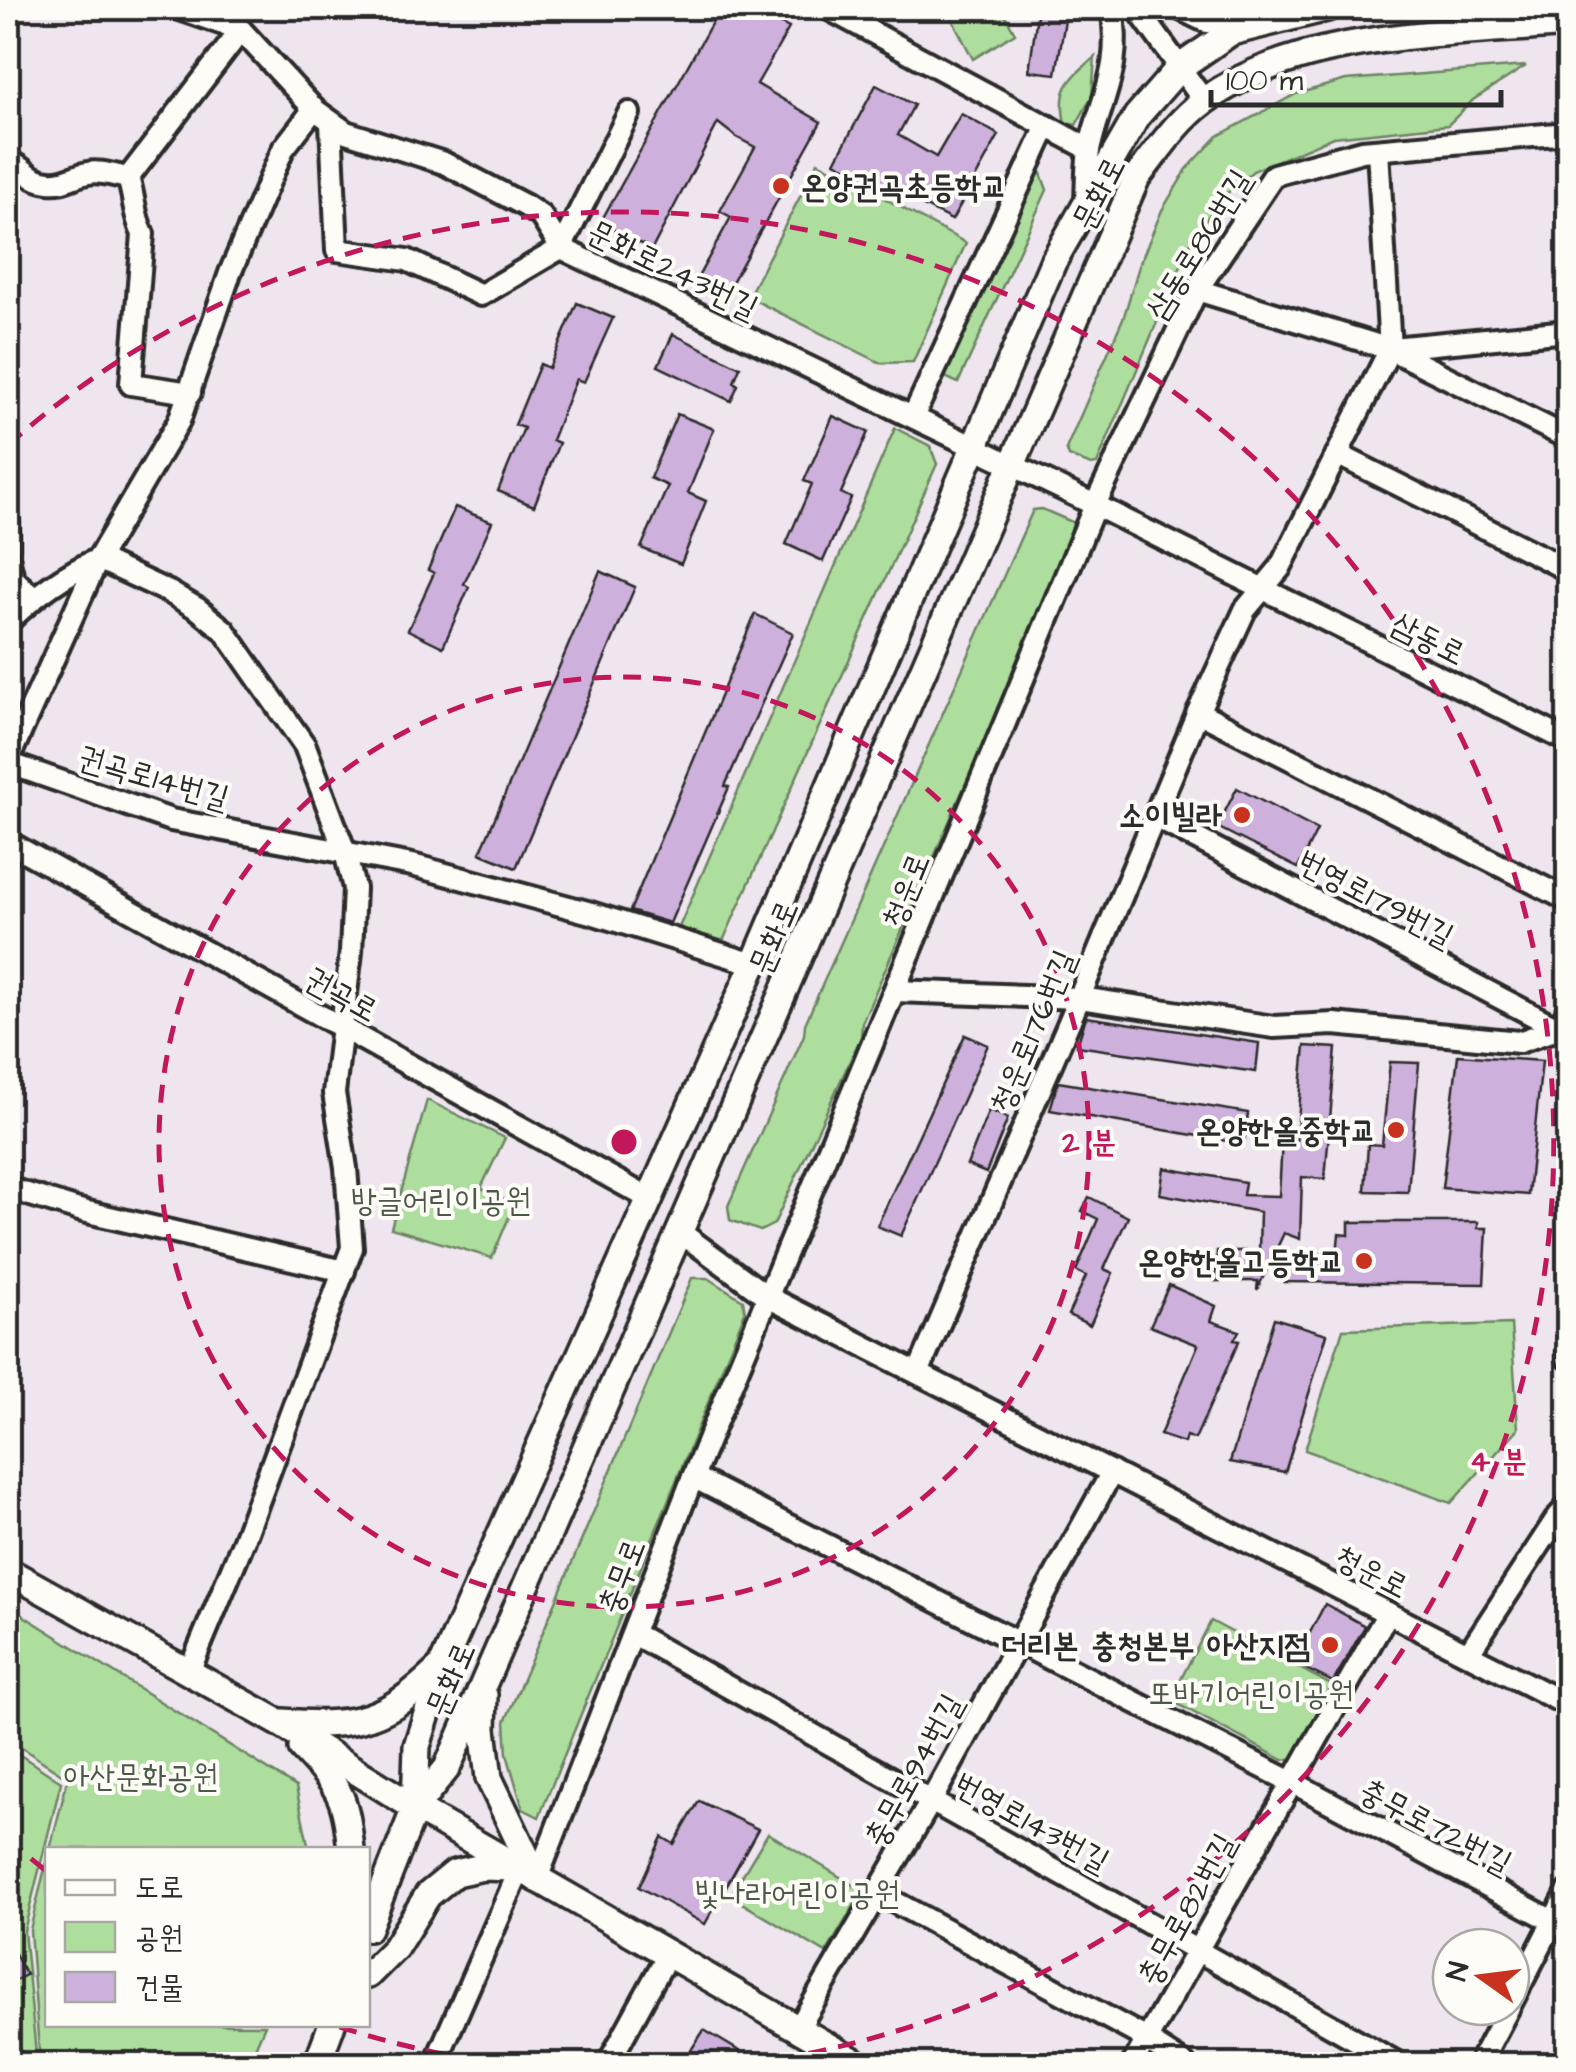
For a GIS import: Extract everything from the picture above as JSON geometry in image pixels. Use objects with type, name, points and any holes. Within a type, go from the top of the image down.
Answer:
[{"type":"main road","name":"문화로","points":[[415,1808],[418,1746],[442,1666],[754,964],[1053,262],[1137,116],[1180,67],[1231,32],[1328,8]]},
{"type":"main road","name":"문화로","points":[[370,1923],[415,1808],[447,1768],[1137,178],[1184,118],[1244,76],[1290,60],[1369,42],[1568,24]]},
{"type":"main road","points":[[8,1571],[278,1722],[415,1808],[857,2064]]},
{"type":"main road","points":[[278,1722],[327,1726],[369,1718],[410,1697],[442,1666]]},
{"type":"main road","points":[[484,1681],[488,1778],[528,1874]]},
{"type":"main road","points":[[278,1722],[334,1782],[346,1808],[351,1847]]},
{"type":"main road","points":[[370,1974],[395,1948],[428,1895],[455,1873],[483,1867],[528,1874]]},
{"type":"main road","points":[[318,2064],[331,2027]]},
{"type":"street","name":"문화로243번길","points":[[177,8],[241,30],[331,123],[362,139],[444,163],[541,216],[562,248],[1011,464]]},
{"type":"street","points":[[827,8],[1089,150]]},
{"type":"street","points":[[1086,203],[1089,150],[1113,72],[1118,41],[1112,8]]},
{"type":"street","points":[[1137,8],[1204,101]]},
{"type":"street","points":[[1178,8],[1207,22],[1287,18]]},
{"type":"street","points":[[128,178],[241,30]]},
{"type":"street","points":[[8,762],[98,558],[165,448],[190,393],[230,273],[283,148],[314,109]]},
{"type":"street","points":[[331,123],[337,250],[407,260],[481,295],[562,248],[629,113]]},
{"type":"street","points":[[913,417],[1047,126]]},
{"type":"street","name":"삼동로86번길","points":[[1095,504],[1197,290],[1274,175],[1362,151],[1568,133]]},
{"type":"street","points":[[1263,588],[1280,568],[1390,348],[1378,150]]},
{"type":"street","points":[[8,162],[29,178],[52,183],[67,182],[89,172],[128,178]]},
{"type":"street","points":[[128,178],[134,196],[133,213],[143,234],[131,384],[190,393]]},
{"type":"street","points":[[1197,290],[1390,348],[1568,438]]},
{"type":"street","points":[[1390,348],[1568,331]]},
{"type":"street","points":[[1338,454],[1568,570]]},
{"type":"street","name":"삼동로","points":[[1011,464],[1568,741]]},
{"type":"street","name":"청운로","points":[[768,1297],[1095,504]]},
{"type":"street","points":[[8,522],[8,548]]},
{"type":"street","points":[[8,556],[12,578],[32,598]]},
{"type":"street","points":[[8,622],[32,598],[98,558]]},
{"type":"street","points":[[98,558],[184,600],[224,630],[305,746],[345,852],[354,888],[351,952],[334,1092],[346,1168],[352,1248],[244,1540],[189,1672]]},
{"type":"street","name":"청운로176번길","points":[[918,1373],[1198,712],[1245,610],[1263,588]]},
{"type":"street","points":[[1198,712],[1568,900]]},
{"type":"street","name":"권곡로14번길","points":[[8,762],[171,820],[345,852]]},
{"type":"street","name":"번영로179번길","points":[[1155,816],[1565,1024]]},
{"type":"street","name":"권곡로","points":[[8,842],[648,1198]]},
{"type":"street","name":"문화로","points":[[345,852],[412,865],[591,913],[754,964]]},
{"type":"street","points":[[895,991],[1080,998],[1274,1027],[1334,1024],[1520,1042],[1565,1024]]},
{"type":"street","points":[[8,1188],[79,1210],[344,1271]]},
{"type":"street","name":"청운로","points":[[680,1232],[768,1297],[1568,1705]]},
{"type":"street","name":"충무로","points":[[435,2064],[528,1874],[634,1634],[693,1477],[768,1297]]},
{"type":"street","name":"충무로94번길","points":[[798,2029],[932,1801],[1112,1472]]},
{"type":"street","points":[[693,1477],[1292,1782]]},
{"type":"street","points":[[1468,1654],[1568,1506]]},
{"type":"street","name":"충무로82번길","points":[[1133,2064],[1388,1613]]},
{"type":"street","name":"번영로143번길","points":[[634,1634],[1399,2064]]},
{"type":"street","name":"충무로72번길","points":[[1292,1782],[1560,1926]]},
{"type":"street","points":[[1531,1972],[1560,1926],[1568,1892]]},
{"type":"street","points":[[878,1893],[1184,2064]]},
{"type":"street","points":[[608,2064],[668,1954]]},
{"type":"street","points":[[1479,2064],[1498,2027]]},
{"type":"green space","points":[[957,8],[1001,8],[1015,33],[973,59],[949,13]]},
{"type":"green space","points":[[1095,57],[1092,96],[1076,125],[1065,123],[1064,92]]},
{"type":"green space","points":[[1526,66],[1473,100],[1448,125],[1333,137],[1253,171],[1219,200],[1190,244],[1097,464],[1069,456],[1066,449],[1124,316],[1162,210],[1187,169],[1218,136],[1296,94],[1346,80]]},
{"type":"green space","points":[[818,162],[966,243],[913,362],[881,363],[748,297]]},
{"type":"green space","points":[[1039,168],[1047,190],[958,383],[943,376]]},
{"type":"green space","points":[[895,428],[930,446],[937,464],[723,941],[712,944],[677,932]]},
{"type":"green space","points":[[1042,509],[1072,522],[1075,531],[862,1023],[861,1037],[774,1224],[760,1231],[730,1220],[728,1206],[804,1035],[805,1024],[1033,510]]},
{"type":"green space","name":"방글어린이공원","points":[[427,1100],[505,1138],[481,1188],[514,1205],[492,1258],[391,1228]]},
{"type":"green space","points":[[692,1278],[708,1278],[743,1300],[745,1312],[539,1817],[523,1809],[507,1754],[505,1722]]},
{"type":"green space","points":[[1511,1324],[1518,1429],[1451,1503],[1305,1450],[1343,1329]]},
{"type":"green space","name":"아산문화공원","points":[[8,1606],[296,1787],[309,1847],[51,1847],[68,1778],[8,1739]]},
{"type":"green space","name":"또바기어린이공원","points":[[1211,1621],[1333,1686],[1294,1758],[1283,1760],[1170,1700]]},
{"type":"green space","points":[[8,1747],[61,1782],[24,1931],[37,2064],[8,2064]]},
{"type":"green space","name":"빛나라어린이공원","points":[[768,1833],[863,1891],[826,1953],[730,1896]]},
{"type":"green space","name":"아산문화공원","points":[[45,1868],[45,2027],[264,2027],[248,2064],[40,2064],[30,1930]]},
{"type":"building","points":[[720,8],[750,8],[789,28],[757,84],[821,122],[727,291],[698,277],[731,217],[720,211],[755,147],[718,123],[652,249],[600,223]]},
{"type":"building","points":[[1038,8],[1067,8],[1056,74],[1029,71]]},
{"type":"building","points":[[876,85],[914,105],[898,135],[936,157],[961,114],[999,135],[952,220],[835,162]]},
{"type":"building","points":[[577,303],[613,318],[584,382],[576,379],[552,440],[559,443],[534,506],[498,491],[524,428],[515,425],[540,364],[549,368]]},
{"type":"building","points":[[673,334],[740,367],[731,401],[658,366]]},
{"type":"building","points":[[677,414],[714,429],[688,493],[706,501],[681,564],[641,548],[668,486],[650,478]]},
{"type":"building","points":[[833,416],[868,432],[841,493],[851,498],[823,561],[786,544],[812,484],[804,481]]},
{"type":"building","points":[[455,507],[492,522],[464,584],[469,587],[443,647],[408,630],[434,573],[428,570]]},
{"type":"building","points":[[600,571],[635,587],[516,868],[480,853]]},
{"type":"building","points":[[755,614],[793,633],[725,786],[729,787],[670,923],[630,911]]},
{"type":"building","points":[[1237,788],[1317,830],[1298,868],[1217,827]]},
{"type":"building","points":[[1086,1017],[1259,1043],[1256,1072],[1077,1046]]},
{"type":"building","points":[[965,1035],[988,1045],[901,1236],[877,1226]]},
{"type":"building","points":[[1305,1046],[1336,1048],[1325,1179],[1302,1177],[1300,1239],[1284,1233],[1257,1290],[1258,1281],[1215,1281],[1217,1251],[1259,1251],[1260,1212],[1160,1194],[1164,1168],[1245,1182],[1243,1195],[1279,1196],[1282,1140],[1296,1141]]},
{"type":"building","points":[[1458,1055],[1542,1061],[1528,1195],[1442,1188]]},
{"type":"building","points":[[1390,1062],[1419,1063],[1408,1192],[1365,1191],[1368,1144],[1382,1145]]},
{"type":"building","points":[[1058,1082],[1248,1113],[1244,1144],[1050,1110]]},
{"type":"building","points":[[989,1110],[1008,1118],[986,1173],[967,1165]]},
{"type":"building","points":[[1089,1197],[1128,1217],[1104,1269],[1113,1273],[1090,1325],[1068,1315],[1086,1276],[1076,1271],[1098,1219],[1082,1211]]},
{"type":"building","points":[[1349,1222],[1478,1222],[1478,1228],[1487,1228],[1484,1284],[1284,1282],[1293,1253],[1337,1254],[1339,1234],[1349,1235]]},
{"type":"building","points":[[1169,1285],[1216,1306],[1211,1321],[1239,1331],[1234,1340],[1239,1341],[1195,1439],[1186,1436],[1184,1443],[1160,1435],[1198,1345],[1150,1326]]},
{"type":"building","points":[[1274,1318],[1327,1334],[1285,1472],[1230,1462]]},
{"type":"building","name":"더리본 충청본부 아산지점","points":[[1325,1604],[1365,1626],[1333,1682],[1294,1663]]},
{"type":"building","points":[[699,1801],[758,1829],[705,1924],[639,1887],[662,1837],[674,1844]]},
{"type":"building","points":[[8,1940],[26,1975],[8,1984]]},
{"type":"building","points":[[8,2026],[28,2064],[8,2064]]},
{"type":"building","points":[[704,2030],[761,2064],[682,2064]]},
{"type":"place","name":"온양권곡초등학교","points":[[781,186]]},
{"type":"place","name":"소이빌라","points":[[1242,815]]},
{"type":"place","name":"온양한올중학교","points":[[1396,1130]]},
{"type":"place","name":"온양한올고등학교","points":[[1364,1261]]},
{"type":"place","name":"더리본 충청본부 아산지점","points":[[1330,1645]]}]
